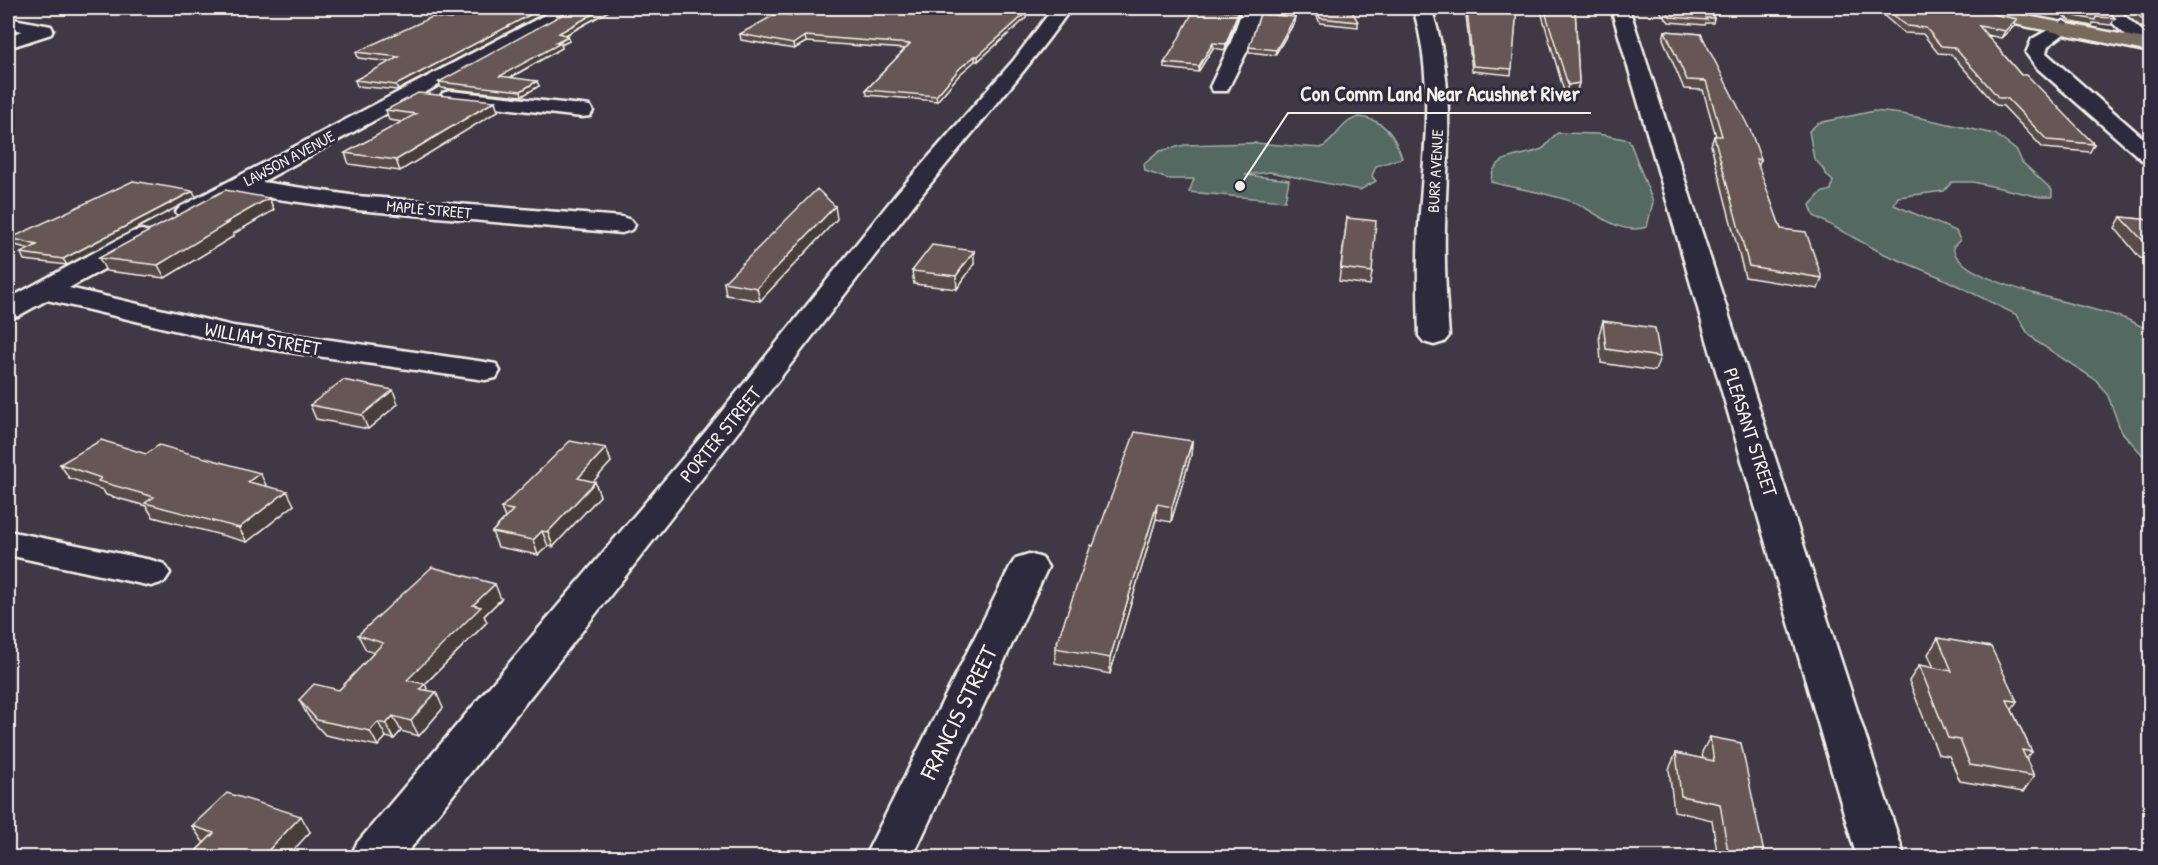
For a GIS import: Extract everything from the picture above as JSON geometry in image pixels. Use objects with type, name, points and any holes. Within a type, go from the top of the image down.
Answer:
[{"type":"main road","points":[[1962,8],[2149,45]]},
{"type":"street","name":"LAWSON AVENUE","points":[[8,310],[570,8]]},
{"type":"street","name":"PORTER STREET","points":[[374,858],[717,438],[906,198],[1007,80],[1062,8]]},
{"type":"street","points":[[1220,87],[1240,45],[1252,8]]},
{"type":"street","name":"BURR AVENUE","points":[[1422,8],[1430,31],[1437,86],[1431,241],[1434,336]]},
{"type":"street","name":"PLEASANT STREET","points":[[1620,8],[1881,858]]},
{"type":"street","points":[[2106,8],[2149,45]]},
{"type":"street","points":[[8,23],[44,30],[8,42]]},
{"type":"street","points":[[2064,27],[2039,43],[2036,53],[2043,63],[2151,155]]},
{"type":"street","points":[[411,93],[582,111]]},
{"type":"street","name":"MAPLE STREET","points":[[237,186],[357,203],[622,225]]},
{"type":"street","name":"WILLIAM STREET","points":[[44,291],[233,335],[485,371]]},
{"type":"street","points":[[8,543],[151,573]]},
{"type":"street","name":"FRANCIS STREET","points":[[888,858],[1029,567]]},
{"type":"green space","points":[[1874,111],[1902,114],[1995,134],[2017,151],[2022,162],[2052,190],[2052,197],[2040,197],[1973,182],[1952,182],[1944,191],[1898,197],[1894,205],[1956,231],[1960,240],[1953,247],[1960,260],[1976,272],[2028,292],[2126,319],[2150,331],[2150,463],[2121,431],[2108,396],[2096,380],[2037,342],[2027,332],[2017,315],[1940,277],[1882,253],[1814,216],[1810,205],[1821,193],[1831,190],[1833,181],[1814,159],[1809,131],[1818,123]]},
{"type":"green space","points":[[1360,117],[1376,122],[1388,130],[1402,158],[1376,166],[1372,176],[1376,181],[1360,190],[1270,172],[1245,175],[1289,180],[1285,201],[1189,192],[1194,179],[1168,179],[1145,171],[1144,164],[1160,151],[1185,145],[1254,143],[1321,148],[1348,122]]},
{"type":"green space","points":[[1558,133],[1598,134],[1629,140],[1653,202],[1647,227],[1628,229],[1610,223],[1567,200],[1491,182],[1492,173],[1502,161],[1542,149]]},
{"type":"building","points":[[477,8],[543,8],[396,85],[355,80],[399,57],[356,52],[432,17],[451,19]]},
{"type":"building","points":[[574,8],[604,8],[559,33],[568,36],[556,42],[561,43],[500,76],[537,81],[521,91],[439,82]]},
{"type":"building","points":[[801,8],[982,8],[1026,13],[978,56],[960,68],[936,96],[866,90],[910,44],[805,36],[793,44],[740,34],[778,13],[791,15]]},
{"type":"building","points":[[1195,8],[1238,12],[1226,44],[1213,43],[1199,66],[1164,63],[1173,49]]},
{"type":"building","points":[[1316,8],[1350,8],[1358,22],[1320,18]]},
{"type":"building","points":[[1478,8],[1517,8],[1512,69],[1473,66],[1467,10],[1480,11]]},
{"type":"building","points":[[1544,8],[1575,8],[1579,83],[1568,85]]},
{"type":"building","points":[[1663,8],[1709,8],[1714,18],[1706,18],[1707,20],[1671,17]]},
{"type":"building","points":[[1885,8],[1962,8],[2017,19],[2005,31],[1979,26],[2021,75],[2027,75],[2094,144],[2047,140],[2007,98],[1999,98],[1954,47],[1941,46],[1926,28],[1907,26]]},
{"type":"building","points":[[2066,8],[2105,8],[2115,18],[2096,17],[2095,20],[2075,16]]},
{"type":"building","points":[[2129,8],[2151,8],[2151,21],[2144,20]]},
{"type":"building","points":[[1260,14],[1295,17],[1276,50],[1249,47]]},
{"type":"building","points":[[1665,31],[1701,34],[1751,132],[1761,160],[1756,159],[1781,229],[1806,232],[1822,278],[1749,266],[1714,136],[1722,136],[1706,81],[1687,80]]},
{"type":"building","points":[[418,93],[495,101],[396,160],[345,153],[416,114],[386,110]]},
{"type":"building","points":[[133,181],[193,191],[63,259],[21,253],[37,245],[11,238]]},
{"type":"building","points":[[817,189],[835,206],[757,288],[724,282]]},
{"type":"building","points":[[225,190],[269,198],[158,265],[99,258]]},
{"type":"building","points":[[2121,217],[2151,220],[2151,246],[2148,246]]},
{"type":"building","points":[[1347,218],[1376,221],[1372,272],[1341,268]]},
{"type":"building","points":[[932,245],[974,251],[956,276],[912,271]]},
{"type":"building","points":[[1603,321],[1655,328],[1660,357],[1606,349]]},
{"type":"building","points":[[343,380],[393,390],[362,415],[310,405]]},
{"type":"building","points":[[1135,432],[1192,441],[1172,507],[1157,504],[1110,658],[1055,648],[1091,545],[1093,546]]},
{"type":"building","points":[[101,440],[146,454],[159,445],[260,473],[248,482],[287,491],[239,528],[145,503],[154,497],[98,481],[101,478],[60,464]]},
{"type":"building","points":[[570,441],[606,448],[578,478],[595,482],[548,532],[542,531],[533,540],[492,532],[513,510],[501,508]]},
{"type":"building","points":[[432,567],[495,584],[473,605],[481,607],[407,680],[425,684],[420,689],[436,692],[411,721],[393,716],[386,724],[378,722],[370,731],[317,720],[299,700],[314,684],[339,690],[383,643],[358,635]]},
{"type":"building","points":[[1938,638],[1991,647],[2017,701],[2007,700],[2032,752],[2022,750],[2034,776],[1970,765],[1960,740],[1948,738],[1919,665],[1952,671]]},
{"type":"building","points":[[1710,737],[1741,743],[1765,858],[1729,858],[1720,804],[1681,796],[1676,753],[1714,761]]},
{"type":"building","points":[[227,793],[301,816],[261,858],[189,858],[214,833],[192,826]]},
{"type":"place","name":"Con Comm Land Near Acushnet River","points":[[1240,186]]}]
